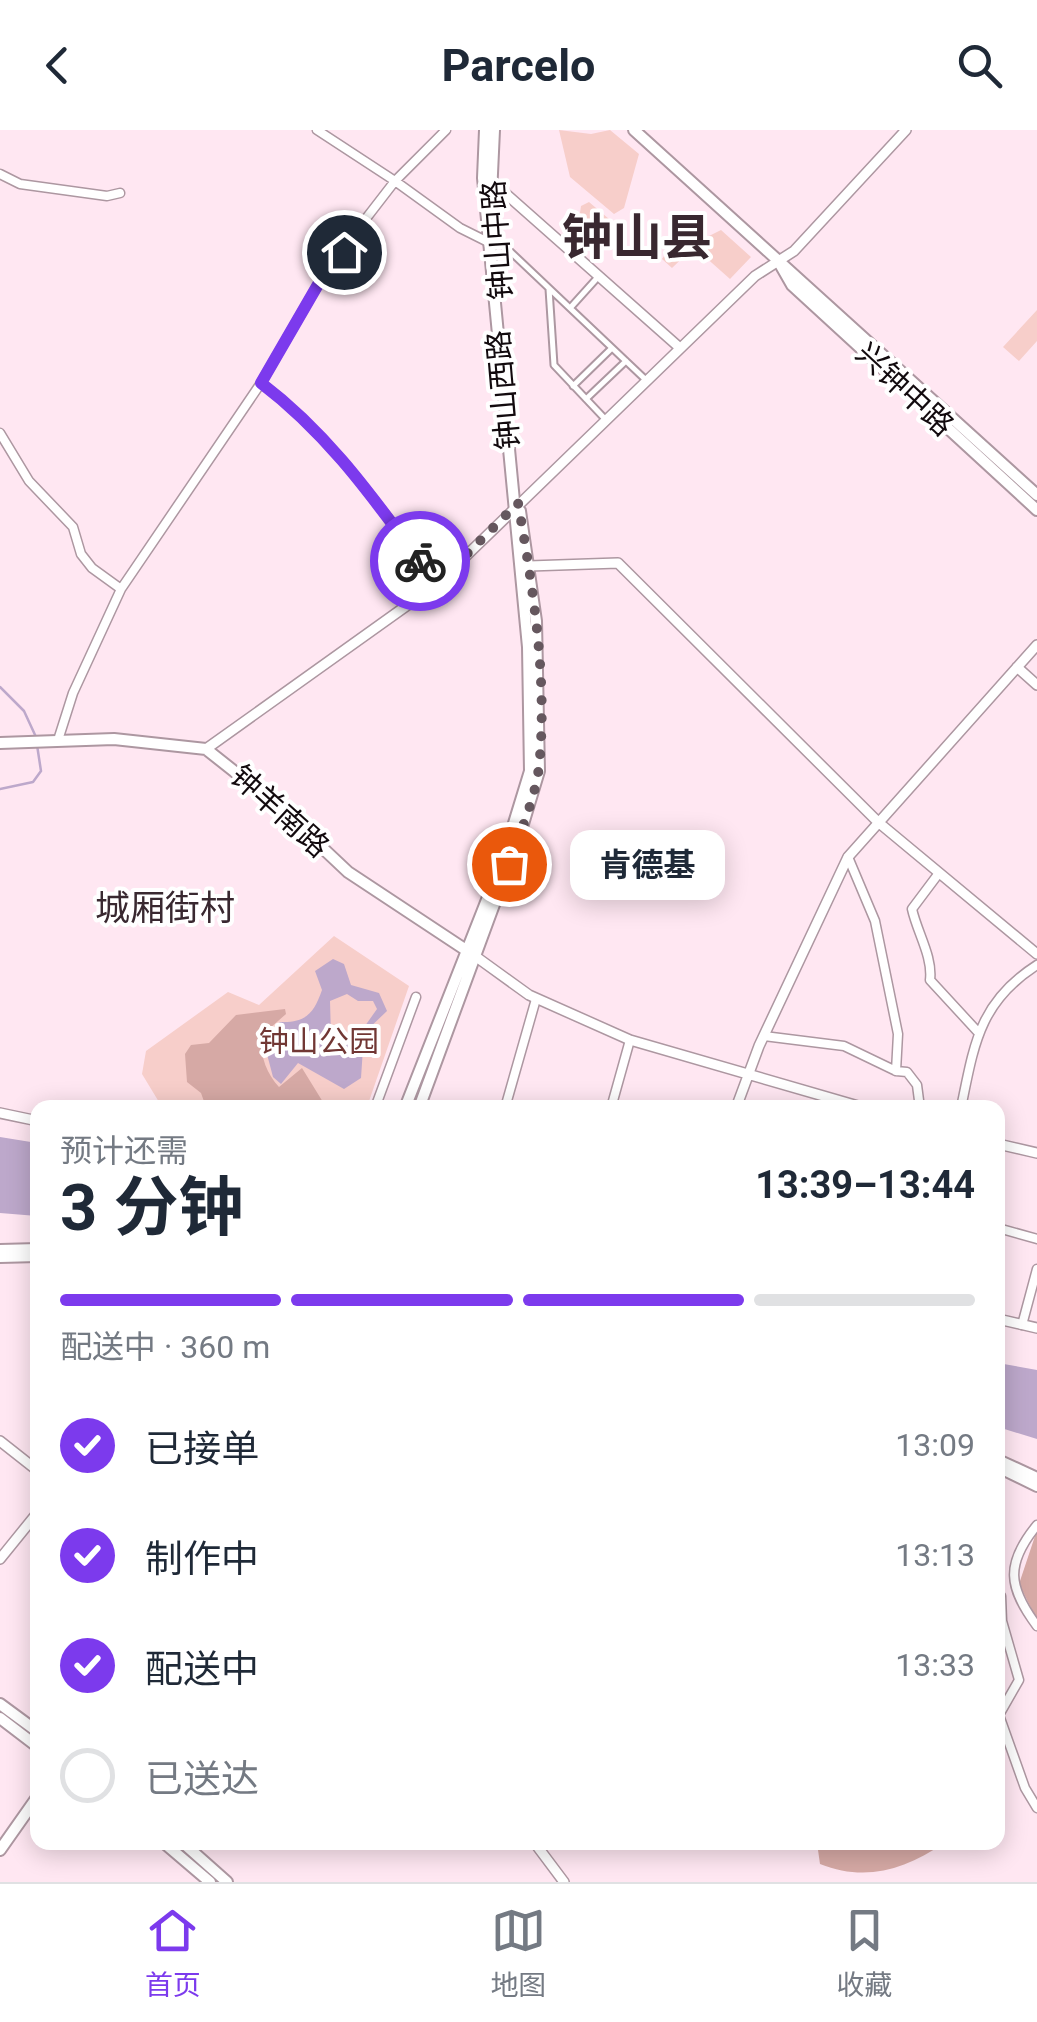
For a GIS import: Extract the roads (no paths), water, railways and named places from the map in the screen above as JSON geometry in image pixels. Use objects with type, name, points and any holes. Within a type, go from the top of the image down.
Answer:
[{"type":"main road","name":"钟山西路","points":[[408,1100],[471,954],[530,772],[528,647],[486,130]]},
{"type":"main road","name":"钟山中路","points":[[487,178],[494,130]]},
{"type":"main road","name":"兴钟中路","points":[[634,130],[1037,495]]},
{"type":"main road","name":"兴钟中路","points":[[780,263],[792,285],[1037,510]]},
{"type":"main road","points":[[422,1100],[538,771],[536,620],[516,505]]},
{"type":"main road","name":"钟羊南路","points":[[0,743],[58,738],[206,749],[278,806],[348,872],[471,954]]},
{"type":"main road","points":[[0,1253],[30,1252]]},
{"type":"main road","points":[[1005,1463],[1037,1478]]},
{"type":"main road","points":[[1005,1471],[1037,1486]]},
{"type":"main road","points":[[0,1704],[30,1726]]},
{"type":"main road","points":[[0,1718],[30,1741]]},
{"type":"main road","points":[[0,1850],[30,1807]]},
{"type":"main road","points":[[0,1862],[30,1819]]},
{"type":"main road","points":[[172,1850],[210,1882]]},
{"type":"main road","points":[[191,1850],[227,1882]]},
{"type":"street","points":[[317,130],[460,228],[493,241],[571,307],[646,381]]},
{"type":"street","points":[[58,738],[73,693],[121,589],[261,383],[327,269],[344,252],[394,181],[446,130]]},
{"type":"street","points":[[206,749],[437,584],[755,276],[780,263],[906,130]]},
{"type":"street","points":[[0,174],[20,184],[107,196],[120,193]]},
{"type":"street","points":[[487,178],[680,348]]},
{"type":"street","points":[[571,307],[600,275]]},
{"type":"street","points":[[548,286],[554,366],[606,420]]},
{"type":"street","points":[[573,386],[612,348]]},
{"type":"street","points":[[586,399],[626,361]]},
{"type":"street","points":[[261,383],[306,417],[340,453],[437,584]]},
{"type":"street","points":[[0,433],[29,480],[68,519],[92,568],[121,589]]},
{"type":"street","points":[[529,566],[618,563],[878,822],[1037,954]]},
{"type":"street","points":[[739,1100],[764,1036],[848,858],[1037,645]]},
{"type":"street","points":[[1017,667],[1037,685]]},
{"type":"street","points":[[848,858],[875,921],[898,1034],[896,1071]]},
{"type":"street","points":[[939,873],[912,909],[917,936],[932,965],[930,980],[977,1032]]},
{"type":"street","points":[[471,954],[536,999],[630,1040],[827,1100]]},
{"type":"street","points":[[963,1100],[977,1032],[987,1013],[1021,975],[1037,965]]},
{"type":"street","points":[[378,1100],[416,997]]},
{"type":"street","points":[[507,1100],[536,999]]},
{"type":"street","points":[[764,1036],[844,1046],[880,1059],[896,1071],[907,1072],[916,1085],[919,1100]]},
{"type":"street","points":[[613,1100],[630,1040]]},
{"type":"street","points":[[0,1114],[30,1120]]},
{"type":"street","points":[[1005,1146],[1037,1153]]},
{"type":"street","points":[[1005,1230],[1037,1239]]},
{"type":"street","points":[[1022,1324],[1037,1269]]},
{"type":"street","points":[[1005,1320],[1037,1328]]},
{"type":"street","points":[[0,1442],[30,1465]]},
{"type":"street","points":[[0,1559],[30,1522]]},
{"type":"street","points":[[1037,1525],[1012,1573],[1016,1597],[1037,1626]]},
{"type":"street","points":[[1005,1595],[1016,1597]]},
{"type":"street","points":[[1005,1631],[1019,1680],[1005,1704]]},
{"type":"street","points":[[1005,1733],[1024,1788],[1037,1808]]},
{"type":"street","points":[[540,1850],[564,1882]]},
{"type":"waterway","points":[[0,687],[24,711],[36,737]]},
{"type":"waterway","points":[[0,789],[33,782],[41,771],[37,745]]},
{"type":"place","name":"肯德基","points":[[509,864]]},
{"type":"district","name":"钟山县","points":[[637,238]]},
{"type":"district","name":"城厢街村","points":[[165,908]]},
{"type":"park label","name":"钟山公园","points":[[319,1041]]}]
